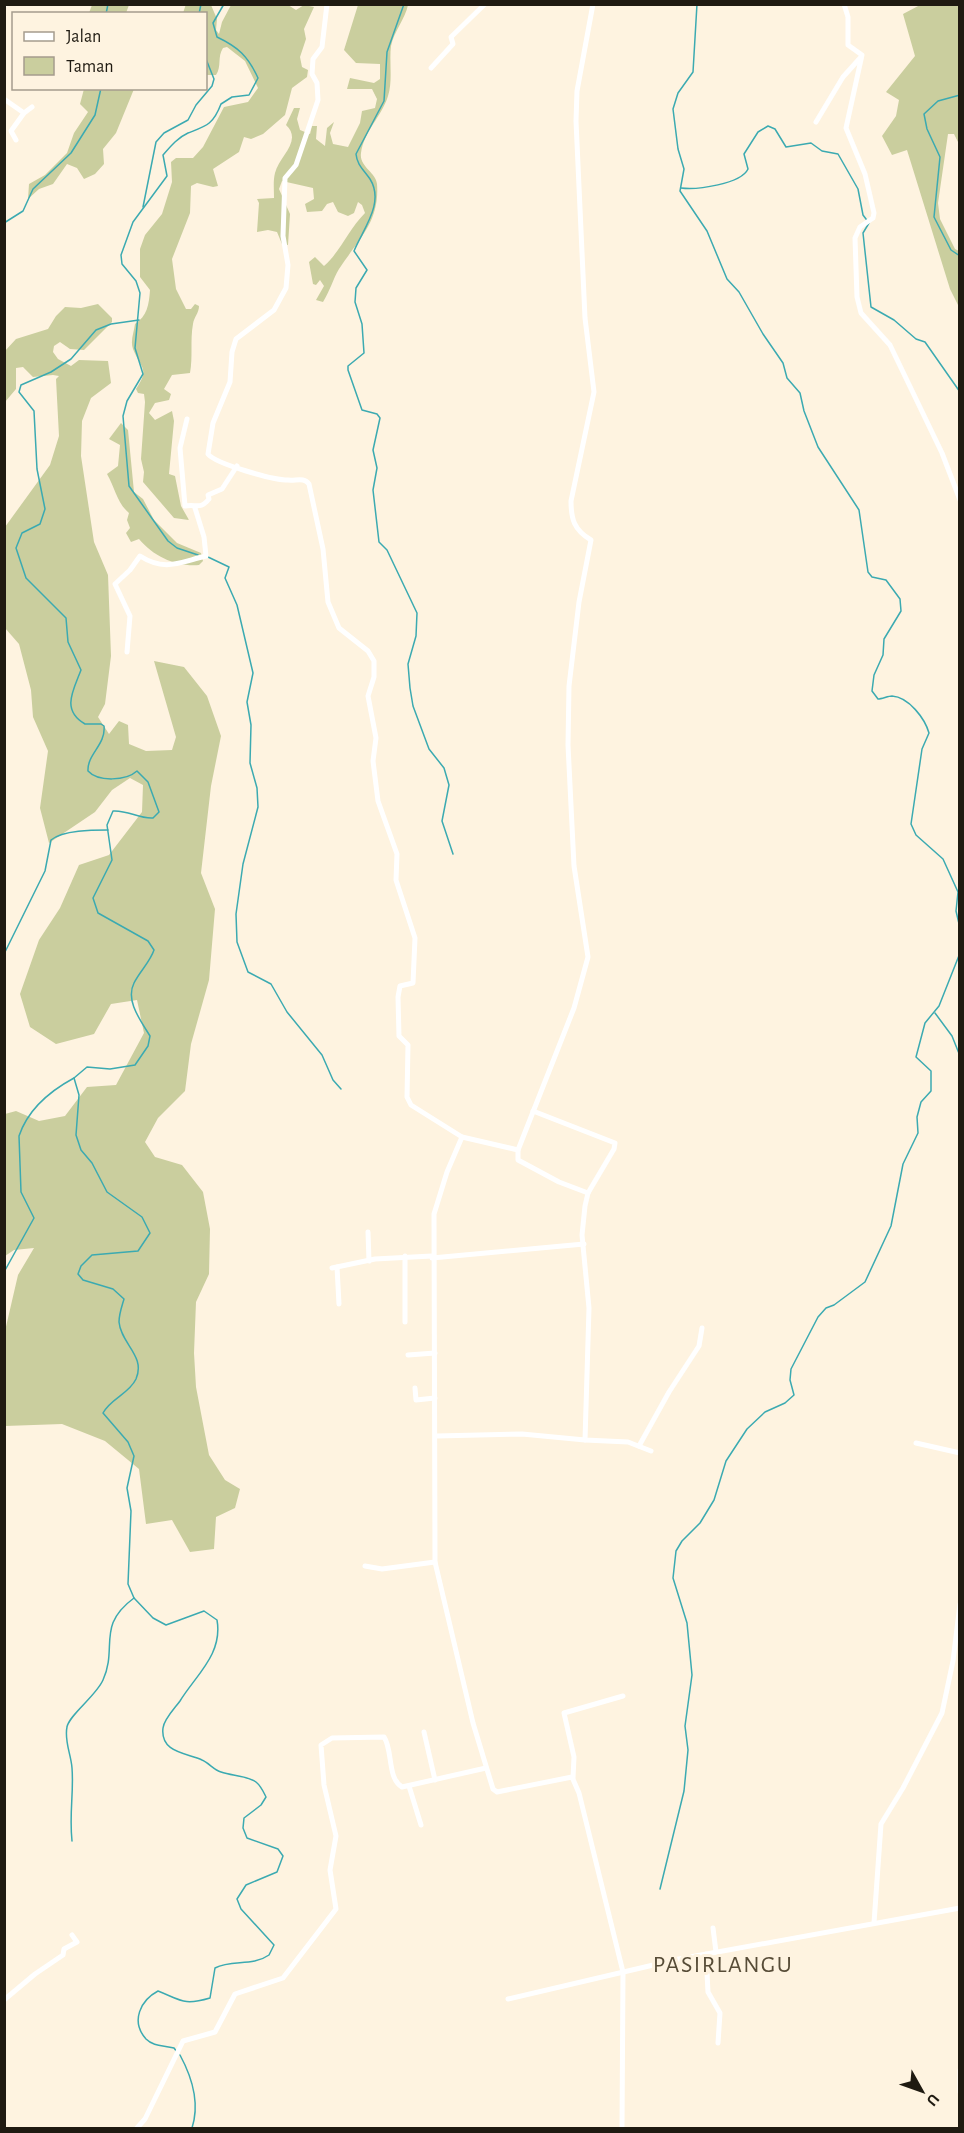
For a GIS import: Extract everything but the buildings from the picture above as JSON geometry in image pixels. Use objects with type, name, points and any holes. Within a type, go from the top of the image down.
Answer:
[{"type":"street","points":[[327,4],[322,47],[313,59],[312,74],[317,83],[318,100],[296,165],[285,178],[283,236],[288,265],[286,288],[274,310],[236,339],[232,352],[228,388],[213,423],[208,456],[258,476],[308,482],[323,549],[328,602],[339,628],[372,655],[374,677],[369,698],[374,717],[373,761],[378,801],[393,839],[397,854],[396,880],[415,938],[413,983],[400,986],[398,997],[399,1036],[408,1045],[406,1098],[411,1105],[462,1137],[518,1150]]},
{"type":"street","points":[[431,68],[453,44],[451,38],[485,4]]},
{"type":"street","points":[[588,1193],[559,1182],[518,1160],[518,1150],[574,1008],[588,957],[574,866],[568,745],[573,652],[579,602],[591,540],[577,530],[571,517],[571,501],[594,392],[585,318],[576,121],[577,91],[593,4]]},
{"type":"street","points":[[844,4],[848,16],[848,45],[862,55]]},
{"type":"street","points":[[816,122],[843,77],[862,55]]},
{"type":"street","points":[[862,55],[846,128],[865,174],[874,213],[873,219],[860,227],[855,238],[857,297],[861,314],[890,345],[942,453],[960,500]]},
{"type":"street","points":[[4,99],[24,113]]},
{"type":"street","points":[[16,140],[11,131],[24,113],[32,107]]},
{"type":"street","points":[[187,419],[180,448],[181,481],[185,506],[195,508],[204,505],[209,499],[208,495],[222,489],[237,466]]},
{"type":"street","points":[[127,652],[130,616],[120,600],[115,584],[130,570],[140,556],[147,561],[175,566],[206,556],[204,537],[195,508]]},
{"type":"street","points":[[533,1111],[615,1143],[614,1149],[588,1193],[583,1229],[589,1308],[585,1440]]},
{"type":"street","points":[[462,1137],[439,1194],[434,1214],[432,1257],[437,1437],[435,1562],[473,1723],[492,1788],[497,1792],[561,1778],[573,1778]]},
{"type":"street","points":[[368,1232],[369,1261]]},
{"type":"street","points":[[339,1304],[335,1268],[405,1256],[432,1257],[584,1244]]},
{"type":"street","points":[[405,1256],[405,1322]]},
{"type":"street","points":[[639,1446],[669,1392],[699,1346],[702,1328]]},
{"type":"street","points":[[408,1355],[435,1353]]},
{"type":"street","points":[[415,1388],[416,1400],[435,1398]]},
{"type":"street","points":[[437,1437],[522,1434],[628,1442],[651,1451]]},
{"type":"street","points":[[916,1443],[960,1453]]},
{"type":"street","points":[[365,1566],[382,1569],[435,1562]]},
{"type":"street","points":[[874,1923],[881,1824],[903,1788],[942,1713],[953,1661],[960,1604]]},
{"type":"street","points":[[622,2128],[623,1972],[573,1778],[574,1757],[564,1713],[623,1696]]},
{"type":"street","points":[[424,1732],[435,1780]]},
{"type":"street","points":[[137,2128],[145,2119],[183,2041],[215,2032],[234,1994],[283,1978],[317,1931],[333,1916],[336,1903],[330,1870],[336,1836],[324,1785],[321,1745],[332,1738],[384,1737],[398,1784],[409,1786],[486,1768]]},
{"type":"street","points":[[409,1786],[421,1825]]},
{"type":"street","points":[[508,1999],[706,1954],[960,1908]]},
{"type":"street","points":[[713,1928],[716,1952]]},
{"type":"street","points":[[4,2000],[35,1974],[63,1955],[64,1949],[77,1942],[72,1935]]},
{"type":"street","points":[[706,1954],[708,1992],[720,2013],[718,2043]]},
{"type":"street","points":[[960,2070],[960,2092]]},
{"type":"green space","points":[[92,4],[129,5],[126,12],[89,12]]},
{"type":"green space","points":[[186,4],[211,5],[217,19],[216,30],[219,34],[222,22],[231,5],[288,5],[296,10],[304,5],[314,7],[304,29],[306,39],[300,57],[302,67],[308,70],[307,77],[292,88],[285,115],[263,134],[251,139],[244,137],[239,152],[213,169],[218,186],[197,183],[191,186],[190,213],[172,259],[176,289],[186,309],[191,309],[195,304],[199,306],[192,330],[190,373],[172,375],[164,389],[171,394],[169,400],[155,403],[149,413],[155,420],[172,411],[174,421],[169,474],[175,476],[181,506],[189,520],[174,518],[143,482],[144,472],[141,459],[145,402],[144,394],[138,393],[136,389],[143,377],[143,369],[132,343],[135,324],[147,310],[150,290],[140,277],[140,249],[145,235],[162,214],[172,182],[171,162],[176,158],[193,158],[203,147],[224,107],[248,102],[258,88],[245,61],[227,47],[221,51],[216,75],[207,75],[207,12],[183,12]]},
{"type":"green space","points":[[358,5],[408,5],[391,46],[388,96],[366,138],[361,153],[365,166],[374,176],[377,184],[375,209],[366,230],[339,269],[323,302],[316,300],[324,286],[320,280],[316,285],[313,284],[309,262],[315,257],[324,266],[330,260],[365,213],[362,205],[358,202],[354,213],[348,216],[338,212],[333,202],[327,204],[322,211],[307,212],[305,204],[314,199],[313,188],[282,181],[279,189],[290,214],[288,245],[282,244],[277,232],[268,230],[257,232],[259,203],[257,199],[274,198],[275,173],[291,143],[291,131],[286,125],[294,108],[300,108],[297,119],[300,130],[310,134],[312,126],[317,126],[316,139],[325,146],[327,128],[334,122],[330,133],[333,144],[348,147],[360,123],[362,111],[375,108],[377,99],[372,89],[347,89],[350,78],[374,83],[380,79],[380,64],[356,63],[344,50]]},
{"type":"green space","points":[[920,5],[959,5],[959,144],[954,134],[948,134],[938,203],[940,219],[955,249],[959,251],[959,307],[950,289],[907,150],[892,155],[882,136],[896,116],[899,100],[886,92],[915,56],[903,14]]},
{"type":"green space","points":[[84,90],[134,90],[116,133],[103,149],[104,164],[95,174],[84,179],[77,168],[67,164],[53,184],[39,189],[28,199],[29,184],[45,175],[67,153],[74,133],[88,112],[80,104]]},
{"type":"green space","points":[[98,304],[112,318],[112,322],[84,350],[70,349],[60,342],[54,346],[53,352],[58,359],[71,366],[79,360],[108,361],[111,383],[91,398],[82,421],[81,456],[94,542],[108,575],[111,656],[105,704],[98,717],[109,734],[119,721],[128,725],[129,744],[146,751],[172,750],[176,737],[154,661],[184,667],[207,696],[221,736],[211,786],[201,873],[215,909],[209,980],[191,1044],[185,1091],[158,1118],[145,1142],[155,1157],[182,1165],[203,1192],[210,1229],[209,1274],[196,1302],[194,1353],[196,1387],[209,1455],[225,1480],[240,1489],[235,1508],[216,1517],[214,1549],[190,1552],[172,1520],[146,1524],[139,1469],[105,1441],[62,1424],[5,1426],[5,1331],[18,1275],[34,1248],[14,1250],[5,1256],[5,1114],[16,1111],[39,1121],[65,1116],[87,1087],[116,1085],[144,1033],[137,1000],[111,1004],[94,1034],[56,1044],[30,1027],[20,994],[39,940],[60,908],[79,865],[109,855],[142,812],[143,785],[130,778],[112,790],[95,812],[49,843],[40,808],[48,751],[33,717],[31,690],[19,644],[5,628],[5,527],[50,465],[59,436],[56,379],[59,376],[33,377],[23,367],[16,368],[16,389],[5,402],[5,351],[16,339],[48,329],[65,307],[81,308]]},
{"type":"green space","points":[[121,423],[128,430],[134,492],[143,499],[154,520],[177,543],[201,553],[203,561],[199,565],[166,560],[139,539],[131,542],[126,533],[130,528],[127,520],[129,513],[119,500],[107,474],[118,466],[120,445],[109,439]]},
{"type":"waterway","points":[[106,12],[108,4]]},
{"type":"waterway","points":[[199,12],[201,4]]},
{"type":"waterway","points":[[198,555],[177,548],[168,541],[129,486],[123,416],[127,401],[143,374],[135,348],[140,293],[136,281],[122,264],[121,255],[133,222],[167,176],[163,155],[180,137],[208,124],[221,104],[232,97],[249,95],[258,78],[242,53],[217,37],[213,23],[224,4]]},
{"type":"waterway","points":[[404,4],[387,52],[384,101],[356,154],[359,164],[374,188],[375,197],[371,216],[354,251],[367,270],[356,288],[355,302],[362,324],[364,353],[348,366],[348,370],[362,410],[377,414],[380,418],[373,450],[377,468],[373,490],[379,542],[387,550],[417,613],[416,636],[408,664],[410,688],[413,706],[429,749],[444,768],[449,785],[442,821],[453,854]]},
{"type":"waterway","points":[[697,4],[693,72],[678,93],[673,109],[678,149],[684,169],[680,191],[707,231],[727,279],[739,292],[783,363],[787,378],[800,393],[804,411],[818,447],[859,510],[868,572],[872,577],[886,580],[900,599],[901,611],[884,639],[883,655],[874,675],[872,691],[878,699],[892,696],[904,700],[920,715],[927,727],[929,733],[922,749],[911,824],[916,835],[943,859],[958,892],[956,911],[960,928]]},
{"type":"waterway","points":[[143,207],[156,142],[164,133],[188,120],[196,105],[212,86],[214,79],[207,62]]},
{"type":"waterway","points":[[4,223],[23,211],[33,189],[71,153],[95,115],[101,90]]},
{"type":"waterway","points":[[960,95],[938,101],[924,114],[927,129],[940,157],[934,217],[951,250],[960,256]]},
{"type":"waterway","points":[[681,188],[718,185],[737,179],[748,169],[744,154],[758,132],[768,126],[775,129],[786,147],[811,143],[822,151],[838,154],[858,189],[863,215],[869,223],[863,233],[871,307],[894,320],[916,339],[925,342],[960,392]]},
{"type":"waterway","points":[[139,320],[111,324],[96,330],[71,359],[51,372],[21,385],[19,392],[34,411],[37,469],[45,509],[40,524],[22,533],[16,548],[26,578],[66,618],[68,642],[81,670],[72,693],[73,713],[85,724],[104,726],[102,739],[90,759],[88,771],[98,777],[112,779],[126,777],[137,771],[148,782],[159,812],[153,818],[148,818],[113,811],[107,825],[112,860],[93,898],[98,913],[148,941],[154,950],[134,983],[131,997],[135,1011],[150,1036],[148,1046],[135,1065],[110,1069],[87,1067],[74,1078],[79,1095],[76,1135],[81,1150],[92,1163],[107,1192],[142,1217],[150,1233],[138,1251],[92,1255],[81,1266],[78,1274],[83,1280],[113,1289],[124,1299],[119,1322],[138,1363],[138,1371],[133,1384],[103,1413],[128,1442],[134,1456],[127,1488],[131,1511],[128,1584],[134,1598],[153,1618],[166,1625],[204,1611],[217,1620],[218,1632],[212,1654],[168,1717],[163,1728],[163,1736],[166,1743],[176,1751],[202,1760],[218,1771],[248,1778],[258,1784],[266,1797],[261,1805],[244,1818],[243,1828],[247,1838],[278,1849],[283,1856],[277,1872],[246,1885],[237,1899],[241,1909],[274,1945],[269,1955],[256,1961],[215,1968],[210,1998],[188,2002],[158,1991],[143,2005],[138,2018],[141,2032],[146,2039],[156,2045],[174,2048],[177,2052]]},
{"type":"waterway","points":[[208,557],[229,567],[225,578],[237,605],[253,673],[247,702],[251,725],[250,763],[257,788],[258,807],[243,864],[236,914],[237,942],[248,972],[271,984],[287,1012],[322,1055],[333,1080],[341,1089]]},
{"type":"waterway","points":[[4,954],[45,871],[51,840],[70,832],[108,830]]},
{"type":"waterway","points":[[660,1889],[684,1791],[688,1750],[685,1726],[692,1675],[687,1623],[673,1578],[676,1551],[682,1541],[700,1523],[714,1500],[726,1461],[747,1429],[765,1412],[785,1403],[794,1395],[790,1380],[791,1369],[818,1317],[826,1308],[834,1305],[865,1282],[891,1226],[903,1164],[918,1133],[917,1117],[921,1102],[931,1091],[931,1071],[916,1057],[925,1023],[939,1006],[960,953]]},
{"type":"waterway","points":[[935,1013],[952,1036],[960,1056]]},
{"type":"waterway","points":[[4,1272],[34,1218],[21,1192],[19,1136],[34,1109],[74,1078]]},
{"type":"waterway","points":[[72,1841],[72,1777],[66,1737],[67,1727],[72,1717],[100,1686],[107,1668],[111,1628],[122,1608],[134,1598]]},
{"type":"waterway","points":[[180,2055],[194,2091],[195,2109],[192,2128]]},
{"type":"district","name":"PASIRLANGU","points":[[723,1965]]}]
